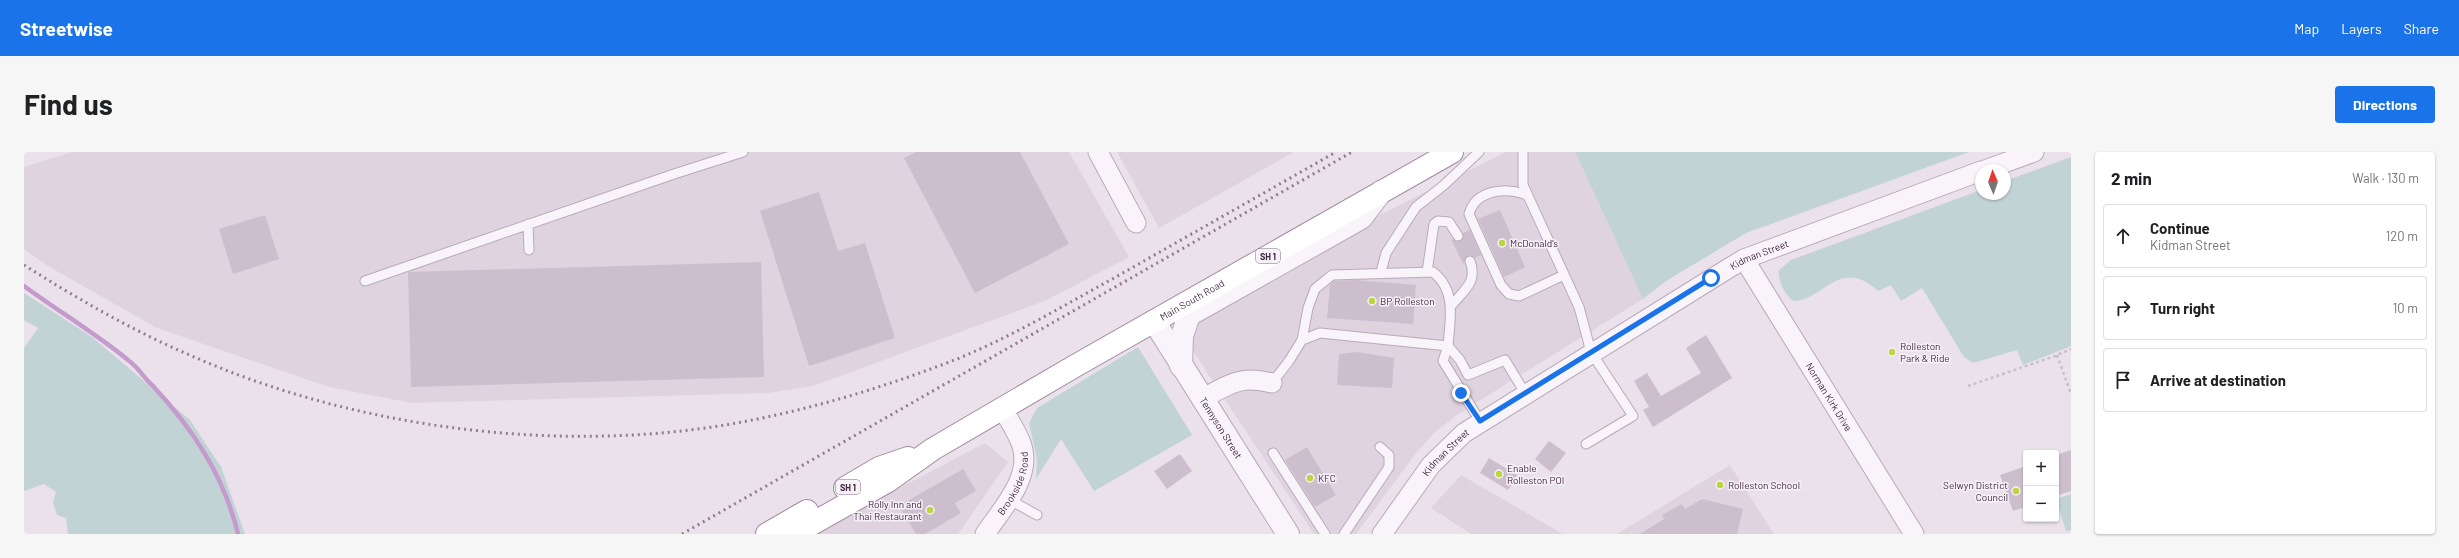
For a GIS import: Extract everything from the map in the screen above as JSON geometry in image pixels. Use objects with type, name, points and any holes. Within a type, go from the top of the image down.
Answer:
[{"type":"highway","name":"Main South Road","points":[[794,534],[888,481],[933,449],[1002,408],[1452,152]]},
{"type":"highway","name":"Main South Road","points":[[767,534],[879,468],[933,449]]},
{"type":"street","points":[[1098,152],[1136,223]]},
{"type":"street","points":[[2001,164],[2034,152]]},
{"type":"street","name":"Kidman Street","points":[[1382,534],[1431,465],[1447,447],[1480,421],[1591,352],[1744,259],[1975,173]]},
{"type":"street","points":[[1181,366],[1182,336],[1189,315],[1361,218],[1382,192]]},
{"type":"street","name":"Norman Kirk Drive","points":[[1744,259],[1914,534]]},
{"type":"street","name":"Tennyson Street","points":[[1154,321],[1288,534]]},
{"type":"street","points":[[1202,399],[1238,380],[1259,380],[1272,382]]},
{"type":"street","name":"Brookside Road","points":[[984,534],[1008,499],[1021,475],[1024,456],[1021,443],[1002,408]]},
{"type":"lane","points":[[366,281],[528,224],[743,152]]},
{"type":"lane","points":[[1381,272],[1386,253],[1416,207],[1444,185],[1479,152]]},
{"type":"lane","points":[[1523,152],[1522,167],[1527,195],[1579,307],[1591,352],[1633,416],[1586,444]]},
{"type":"lane","points":[[1527,195],[1516,191],[1499,190],[1475,202],[1471,207],[1469,214],[1501,285],[1509,294],[1519,296],[1564,275]]},
{"type":"lane","points":[[1427,272],[1434,224],[1438,220],[1449,222],[1458,236]]},
{"type":"lane","points":[[528,224],[529,250]]},
{"type":"lane","points":[[1451,306],[1473,279],[1470,261]]},
{"type":"lane","points":[[1272,382],[1290,361],[1302,340],[1308,308],[1315,289],[1332,275],[1381,272],[1433,272],[1443,280],[1451,306],[1448,346],[1443,361],[1480,421]]},
{"type":"lane","points":[[1302,340],[1320,333],[1448,346],[1460,360],[1468,375],[1505,360],[1525,393]]},
{"type":"lane","points":[[1344,534],[1389,467],[1389,455],[1380,447]]},
{"type":"lane","points":[[1273,453],[1325,534]]},
{"type":"lane","points":[[1008,499],[1038,515]]},
{"type":"path","points":[[1968,386],[2071,349]]},
{"type":"path","points":[[2057,355],[2071,394]]},
{"type":"shaded area","points":[[72,152],[1069,152],[1129,257],[1047,300],[813,386],[768,393],[412,403],[329,387],[157,328],[48,266],[24,249],[24,167]]},
{"type":"shaded area","points":[[1117,152],[1294,152],[1159,228]]},
{"type":"shaded area","points":[[1506,152],[1575,152],[1643,299],[1458,414],[1434,433],[1417,452],[1356,534],[1314,534],[1181,333],[1361,224]]},
{"type":"shaded area","points":[[1575,152],[1969,152],[1746,233],[1666,281],[1643,299]]},
{"type":"shaded area","points":[[2071,157],[2071,346],[2023,365],[2017,350],[1973,363],[1964,357],[1922,288],[1901,301],[1891,285],[1878,291],[1865,281],[1853,278],[1843,279],[1833,282],[1805,299],[1794,301],[1788,296],[1783,288],[1779,278],[1779,270],[1791,260],[1975,192],[1975,200],[2011,200],[2011,179]]},
{"type":"shaded area","points":[[24,293],[92,337],[190,420],[221,467],[245,534],[68,534],[66,518],[57,515],[53,503],[56,492],[44,484],[24,491],[24,348],[38,328],[24,320]]},
{"type":"shaded area","points":[[1138,347],[1192,435],[1094,491],[1061,439],[1036,479],[1037,459],[1029,423],[1037,408]]},
{"type":"shaded area","points":[[985,443],[1008,462],[958,534],[812,534]]},
{"type":"shaded area","name":"Rolleston School","points":[[1730,465],[1774,534],[1617,534]]},
{"type":"shaded area","points":[[1461,475],[1563,534],[1471,534],[1431,508]]},
{"type":"shaded area","points":[[2071,494],[2071,530],[2066,531],[2059,509],[2059,498]]},
{"type":"building","points":[[916,152],[1020,152],[1069,244],[975,293],[904,158]]},
{"type":"building","points":[[819,192],[838,251],[865,243],[895,338],[809,366],[760,211]]},
{"type":"building","name":"McDonald's","points":[[1500,210],[1525,267],[1504,277],[1478,219]]},
{"type":"building","points":[[265,215],[279,259],[233,274],[219,229]]},
{"type":"building","points":[[1470,230],[1481,255],[1475,258],[1468,255],[1463,264],[1451,239],[1461,241],[1463,233]]},
{"type":"building","points":[[761,262],[764,377],[411,387],[408,272]]},
{"type":"building","name":"BP Rolleston","points":[[1356,280],[1416,285],[1413,324],[1327,318],[1330,285],[1334,281]]},
{"type":"building","points":[[1706,335],[1732,378],[1653,427],[1643,410],[1649,407],[1634,381],[1647,373],[1661,396],[1701,373],[1686,348]]},
{"type":"building","points":[[1357,352],[1394,358],[1392,388],[1337,385],[1339,354]]},
{"type":"building","points":[[1549,441],[1566,453],[1551,472],[1535,459]]},
{"type":"building","name":"KFC","points":[[1307,447],[1336,495],[1315,507],[1285,460]]},
{"type":"building","points":[[2071,450],[2071,491],[2059,495],[2059,486],[2059,454]]},
{"type":"building","points":[[1180,454],[1192,471],[1167,489],[1154,471]]},
{"type":"building","name":"Enable Rolleston POI","points":[[1489,458],[1517,475],[1508,490],[1480,473]]},
{"type":"building","name":"Selwyn District Council","points":[[2023,467],[2023,508],[2013,511],[2000,475]]},
{"type":"building","name":"Rolly Inn and Thai Restaurant","points":[[963,469],[976,491],[955,503],[961,513],[925,534],[916,534],[899,506]]},
{"type":"building","points":[[1702,499],[1743,509],[1737,534],[1640,534],[1664,519],[1662,515],[1682,504],[1685,509]]},
{"type":"waterway","points":[[24,286],[132,363],[168,402],[194,436],[216,473],[232,513],[238,534]]},
{"type":"railway","points":[[24,265],[106,314],[148,336],[192,356],[253,380],[317,400],[383,416],[450,427],[518,434],[586,436],[653,434],[749,421],[810,407],[869,390],[957,359],[997,341],[1056,310],[1336,152]]},
{"type":"railway","points":[[682,534],[1352,152]]},
{"type":"place","name":"McDonald's","points":[[1502,243]]},
{"type":"place","name":"BP Rolleston","points":[[1372,301]]},
{"type":"place","name":"Rolleston Park & Ride","points":[[1892,352]]},
{"type":"place","name":"Enable Rolleston POI","points":[[1499,474]]},
{"type":"place","name":"KFC","points":[[1310,478]]},
{"type":"place","name":"Rolleston School","points":[[1720,485]]},
{"type":"place","name":"Selwyn District Council","points":[[2016,491]]},
{"type":"place","name":"Rolly Inn and Thai Restaurant","points":[[930,510]]},
{"type":"route","points":[[1461,393],[1480,421],[1711,278]]}]
